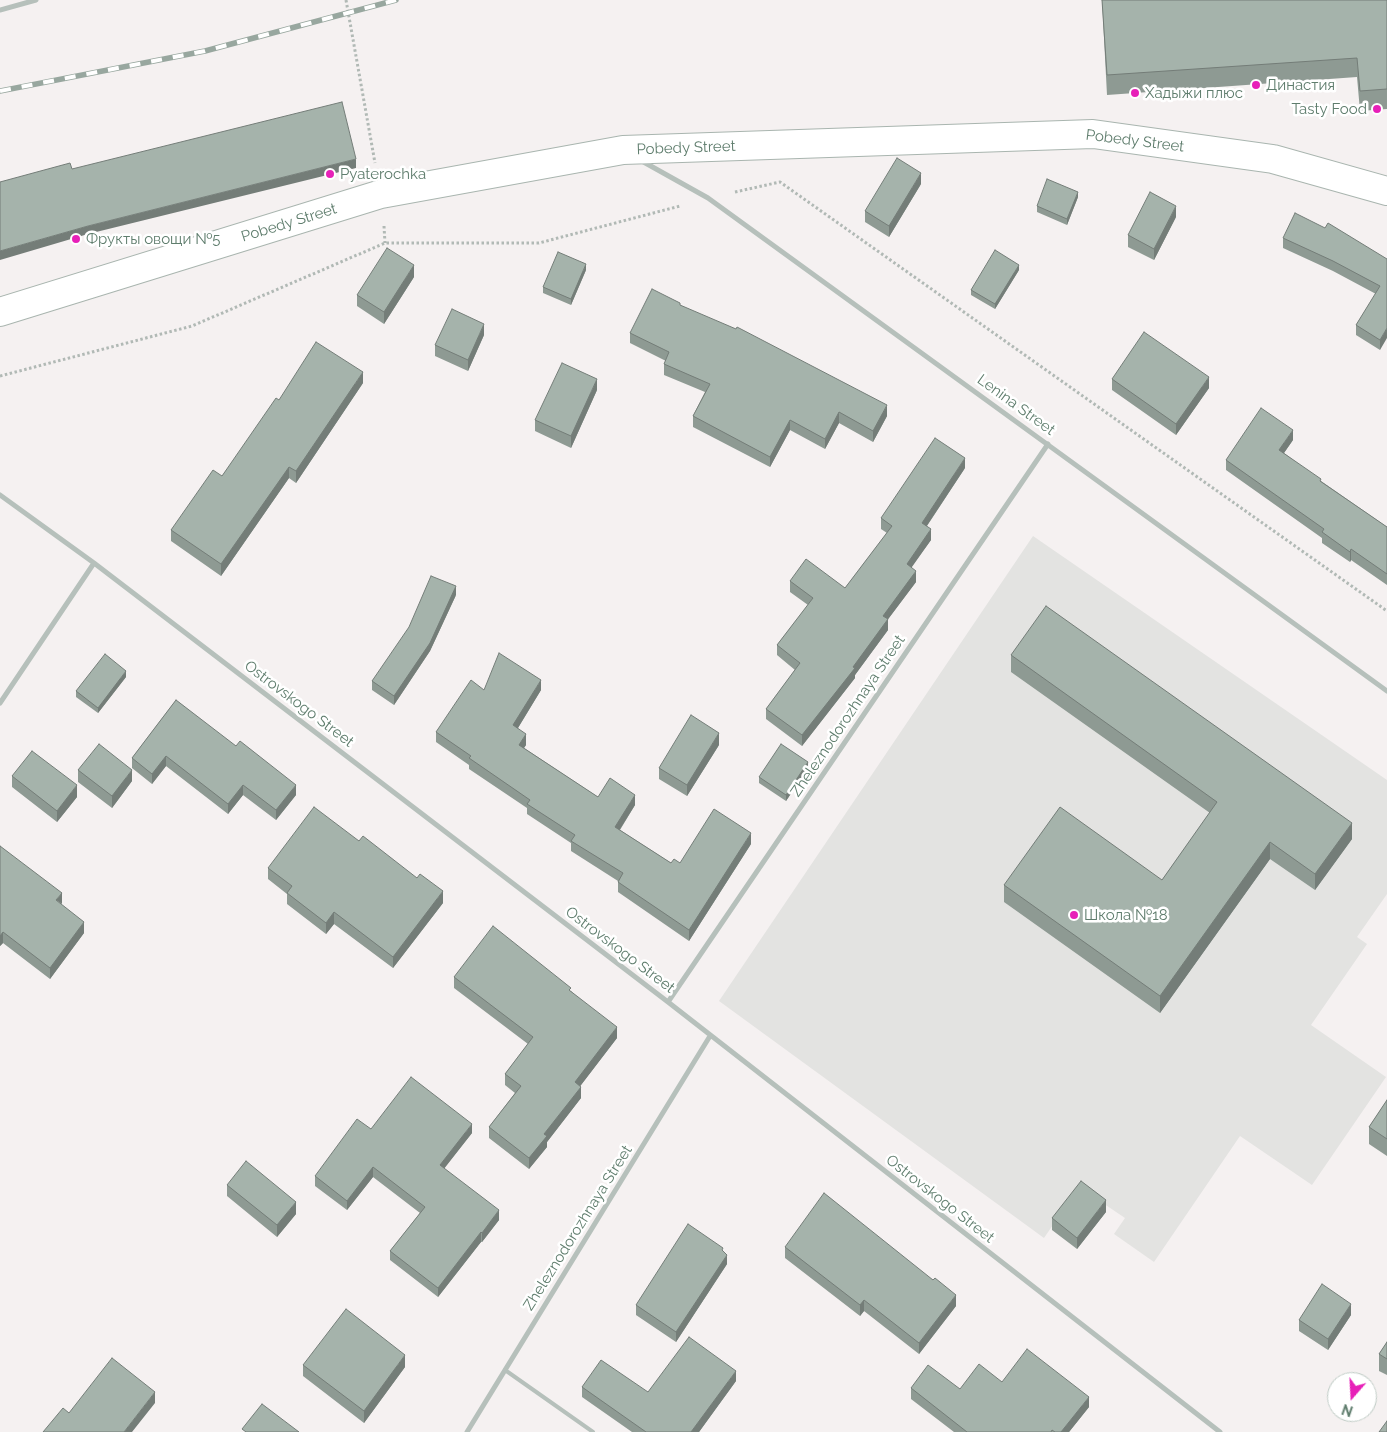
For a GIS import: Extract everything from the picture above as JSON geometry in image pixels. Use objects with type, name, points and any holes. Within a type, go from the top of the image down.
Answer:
[{"type":"street","points":[[0,10],[36,0]]},
{"type":"street","name":"Pobedy Street","points":[[0,312],[381,194],[623,150],[1093,134],[1273,159],[1387,192]]},
{"type":"street","name":"Lenina Street","points":[[623,150],[708,198],[1387,691]]},
{"type":"street","name":"Zheleznodorozhnaya Street","points":[[668,1002],[1048,444]]},
{"type":"street","name":"Ostrovskogo Street","points":[[0,495],[94,563],[668,1002],[1220,1432]]},
{"type":"street","points":[[0,703],[94,563]]},
{"type":"street","name":"Zheleznodorozhnaya Street","points":[[467,1432],[710,1036]]},
{"type":"lane","points":[[506,1370],[593,1432]]},
{"type":"path","points":[[346,0],[381,194],[385,243]]},
{"type":"path","points":[[0,376],[192,326],[385,243],[539,243],[708,198],[780,182],[1387,611]]},
{"type":"shaded area","name":"Школа №18","points":[[1033,536],[1387,780],[1387,894],[1357,937],[1367,944],[1311,1025],[1386,1077],[1312,1185],[1240,1136],[1154,1262],[1114,1234],[1125,1218],[1079,1187],[1044,1238],[719,1001]]},
{"type":"building","points":[[1102,0],[1387,0],[1387,89],[1360,91],[1357,58],[1107,75]]},
{"type":"building","points":[[342,102],[356,159],[88,226],[0,251],[0,182],[70,163],[72,169]]},
{"type":"building","points":[[897,158],[921,173],[889,226],[865,211]]},
{"type":"building","points":[[1047,179],[1078,192],[1067,219],[1037,206]]},
{"type":"building","points":[[1150,192],[1176,206],[1154,249],[1128,235]]},
{"type":"building","points":[[1295,213],[1325,228],[1328,223],[1387,259],[1387,328],[1380,340],[1356,325],[1380,286],[1333,261],[1283,238]]},
{"type":"building","points":[[387,248],[414,265],[384,312],[357,295]]},
{"type":"building","points":[[995,250],[1019,265],[995,304],[971,290]]},
{"type":"building","points":[[558,252],[586,264],[571,299],[543,287]]},
{"type":"building","points":[[652,289],[680,303],[680,305],[736,329],[737,327],[887,405],[873,431],[839,412],[825,439],[790,420],[770,457],[693,416],[710,384],[664,364],[669,352],[630,333]]},
{"type":"building","points":[[452,309],[484,324],[468,360],[435,345]]},
{"type":"building","points":[[1144,332],[1209,377],[1176,424],[1112,379]]},
{"type":"building","points":[[316,342],[363,372],[296,471],[289,467],[221,564],[171,530],[213,470],[222,476],[276,398],[279,400]]},
{"type":"building","points":[[562,363],[597,379],[571,436],[535,420]]},
{"type":"building","points":[[1261,408],[1293,430],[1279,450],[1387,527],[1387,574],[1351,549],[1350,552],[1322,532],[1324,529],[1226,460]]},
{"type":"building","points":[[935,438],[965,458],[922,523],[931,529],[907,564],[916,571],[883,616],[888,619],[853,667],[855,668],[802,735],[766,709],[800,663],[777,645],[813,598],[790,581],[806,559],[845,588],[892,526],[881,518]]},
{"type":"building","points":[[431,576],[456,586],[430,643],[394,696],[372,681],[409,627]]},
{"type":"building","points":[[1046,606],[1352,823],[1315,874],[1270,842],[1160,996],[1004,885],[1060,807],[1162,880],[1217,802],[1011,655]]},
{"type":"building","points":[[499,653],[541,680],[513,725],[526,734],[519,745],[598,797],[610,778],[635,795],[615,827],[671,863],[674,859],[680,863],[714,809],[751,833],[689,930],[618,882],[623,873],[571,841],[575,835],[527,804],[530,800],[469,758],[471,756],[436,732],[471,680],[484,690]]},
{"type":"building","points":[[105,654],[126,671],[98,708],[76,691]]},
{"type":"building","points":[[176,700],[236,746],[240,741],[296,785],[276,810],[243,785],[228,804],[166,756],[152,774],[132,758]]},
{"type":"building","points":[[691,715],[719,733],[687,785],[659,768]]},
{"type":"building","points":[[99,744],[132,770],[112,796],[78,770]]},
{"type":"building","points":[[781,744],[808,762],[786,795],[759,777]]},
{"type":"building","points":[[32,751],[77,785],[57,811],[12,776]]},
{"type":"building","points":[[314,807],[359,841],[363,836],[417,878],[420,874],[443,891],[393,957],[334,912],[326,923],[287,893],[292,886],[268,868]]},
{"type":"building","points":[[0,846],[62,893],[56,900],[84,922],[50,968],[3,932],[0,936]]},
{"type":"building","points":[[493,926],[571,988],[569,990],[617,1027],[575,1082],[581,1087],[544,1134],[547,1136],[529,1158],[489,1127],[521,1086],[505,1074],[533,1037],[454,977]]},
{"type":"building","points":[[411,1077],[472,1124],[440,1165],[499,1210],[438,1288],[390,1251],[425,1207],[373,1167],[347,1201],[315,1176],[357,1119],[371,1129]]},
{"type":"building","points":[[1387,1100],[1387,1139],[1369,1127]]},
{"type":"building","points":[[246,1161],[296,1202],[277,1225],[227,1185]]},
{"type":"building","points":[[1081,1181],[1106,1200],[1077,1238],[1052,1218]]},
{"type":"building","points":[[824,1193],[933,1280],[935,1278],[956,1295],[919,1343],[864,1300],[860,1305],[785,1247]]},
{"type":"building","points":[[688,1224],[723,1248],[722,1250],[727,1255],[676,1332],[636,1305]]},
{"type":"building","points":[[1322,1284],[1351,1304],[1328,1339],[1299,1320]]},
{"type":"building","points":[[346,1309],[405,1355],[364,1411],[303,1365]]},
{"type":"building","points":[[689,1337],[736,1371],[691,1432],[646,1432],[582,1387],[601,1360],[648,1392]]},
{"type":"building","points":[[1387,1342],[1387,1359],[1379,1354]]},
{"type":"building","points":[[1027,1349],[1089,1397],[1061,1432],[1052,1430],[1051,1432],[967,1432],[911,1388],[928,1365],[960,1389],[979,1364],[1002,1382]]},
{"type":"building","points":[[112,1358],[155,1392],[124,1432],[43,1432],[63,1408],[69,1413]]},
{"type":"building","points":[[262,1404],[299,1432],[246,1432],[242,1429]]},
{"type":"building","points":[[1387,1421],[1387,1432],[1379,1432]]},
{"type":"railway","points":[[0,91],[205,51],[396,0]]},
{"type":"place","name":"Династия","points":[[1256,85]]},
{"type":"place","name":"Хадыжи плюс","points":[[1135,93]]},
{"type":"place","name":"Tasty Food","points":[[1377,109]]},
{"type":"place","name":"Pyaterochka","points":[[330,174]]},
{"type":"place","name":"Фрукты овощи №5","points":[[76,239]]},
{"type":"place","name":"Школа №18","points":[[1074,915]]}]
